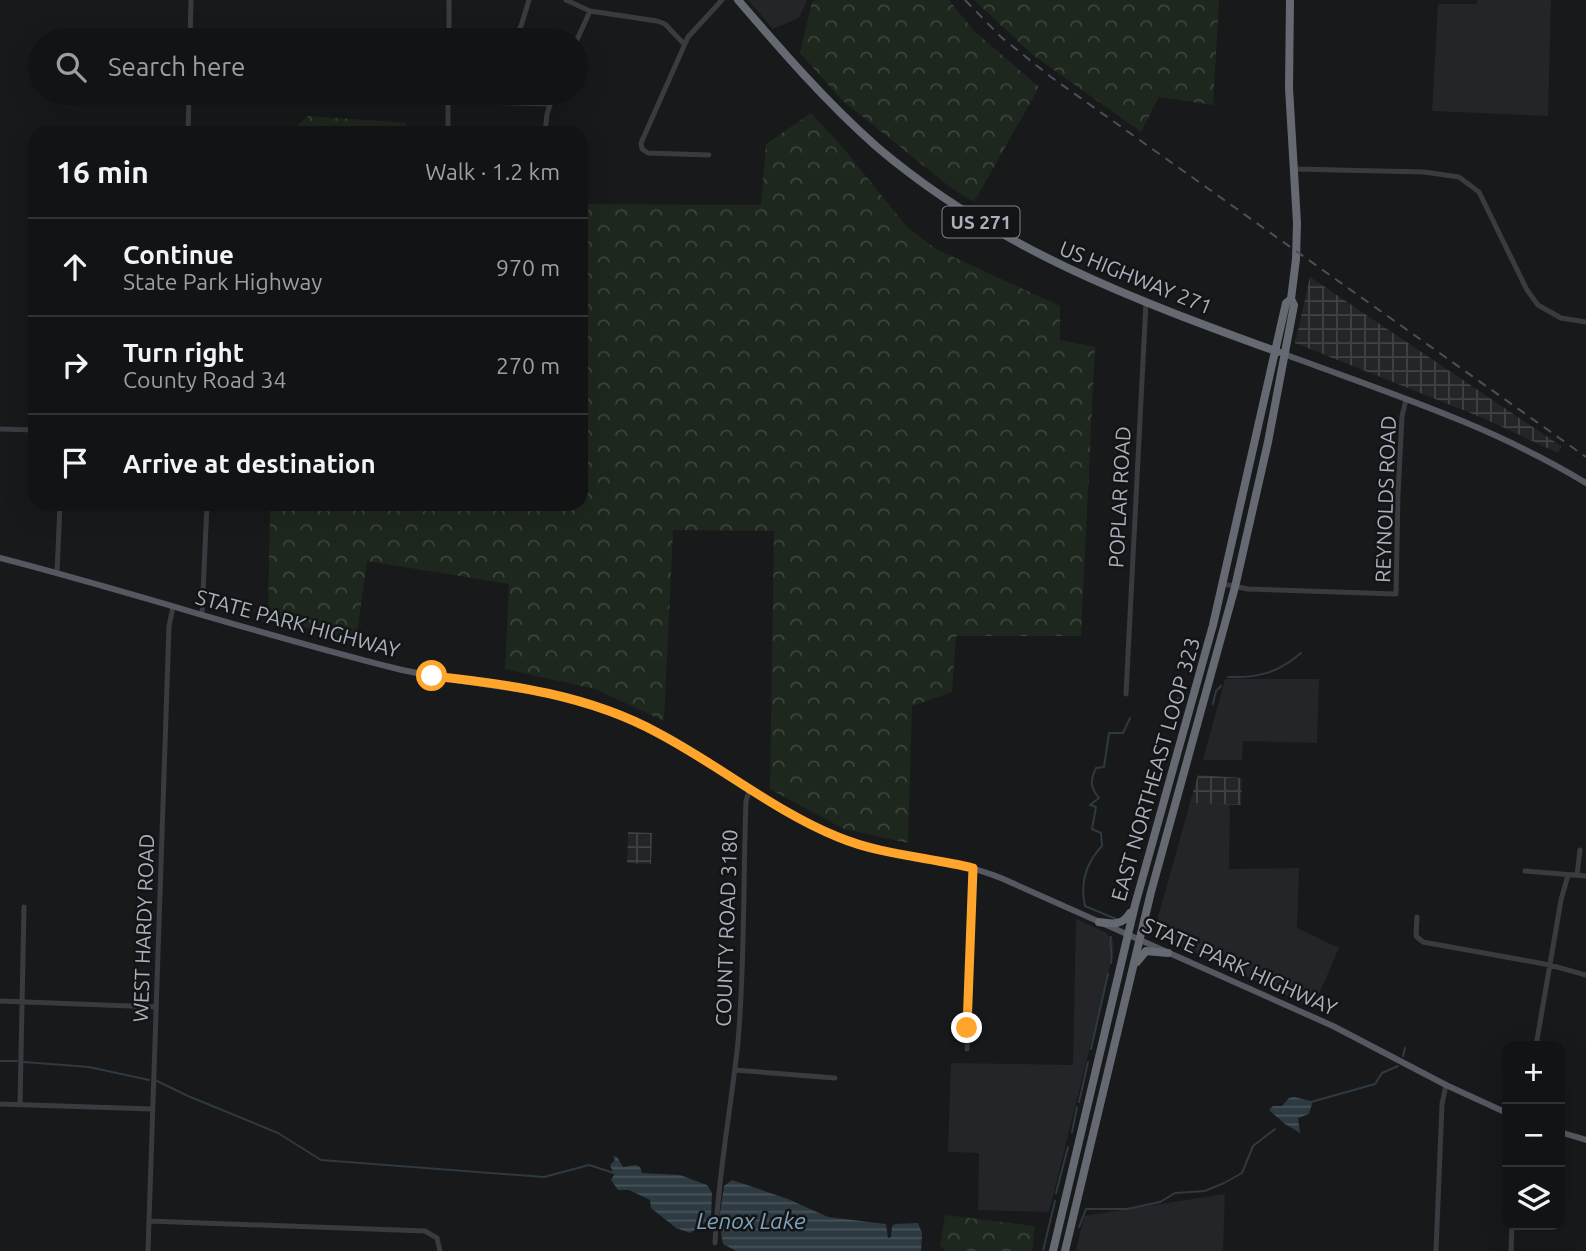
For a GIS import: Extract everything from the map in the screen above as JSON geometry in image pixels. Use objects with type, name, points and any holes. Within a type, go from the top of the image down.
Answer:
[{"type":"highway","name":"US HIGHWAY 271","points":[[738,0],[827,100],[878,147],[927,186],[991,229],[1036,254],[1146,302],[1280,352]]},
{"type":"highway","name":"EAST NORTHEAST LOOP 323","points":[[1053,1251],[1127,935],[1213,625],[1257,439],[1294,305],[1291,299],[1297,238],[1289,88],[1290,0]]},
{"type":"highway","name":"EAST NORTHEAST LOOP 323","points":[[1065,1251],[1138,940],[1225,628],[1254,509],[1268,442],[1280,352]]},
{"type":"highway","points":[[1257,439],[1268,442]]},
{"type":"highway","points":[[1242,506],[1254,509]]},
{"type":"highway","points":[[1213,625],[1225,628]]},
{"type":"highway","points":[[1188,715],[1200,718]]},
{"type":"highway","points":[[1151,843],[1163,847]]},
{"type":"highway","points":[[1099,922],[1121,923],[1135,905]]},
{"type":"highway","points":[[1130,977],[1144,952],[1151,950],[1168,953]]},
{"type":"highway","points":[[1106,1024],[1118,1027]]},
{"type":"highway","points":[[1079,1139],[1091,1142]]},
{"type":"highway","points":[[1058,1229],[1070,1232]]},
{"type":"main road","name":"US HIGHWAY 271","points":[[1280,352],[1499,437],[1586,483]]},
{"type":"main road","name":"STATE PARK HIGHWAY","points":[[0,558],[402,670],[529,690],[582,702],[622,716],[656,731],[808,823],[845,840],[874,849],[973,868],[1000,877],[1334,1026],[1446,1085],[1502,1111]]},
{"type":"main road","points":[[1565,1134],[1586,1140]]},
{"type":"street","points":[[190,28],[191,0]]},
{"type":"street","points":[[449,0],[449,28]]},
{"type":"street","points":[[520,28],[529,0]]},
{"type":"street","points":[[566,0],[590,11],[657,21],[665,24],[684,44]]},
{"type":"street","points":[[709,155],[652,154],[643,150],[642,143],[684,44],[722,0]]},
{"type":"street","points":[[582,28],[590,11]]},
{"type":"street","points":[[188,105],[188,126]]},
{"type":"street","points":[[448,105],[448,126]]},
{"type":"street","points":[[546,126],[549,105]]},
{"type":"street","points":[[1294,169],[1431,172],[1459,177],[1479,192],[1527,290],[1538,304],[1561,318],[1586,322]]},
{"type":"street","name":"POPLAR ROAD","points":[[1126,694],[1146,302]]},
{"type":"street","name":"REYNOLDS ROAD","points":[[1223,584],[1235,587],[1396,594],[1398,482],[1402,416],[1406,400]]},
{"type":"street","points":[[0,429],[28,430]]},
{"type":"street","points":[[57,573],[60,511]]},
{"type":"street","points":[[202,615],[207,511]]},
{"type":"street","name":"WEST HARDY ROAD","points":[[148,1251],[169,626],[173,607]]},
{"type":"street","name":"COUNTY ROAD 3180","points":[[715,1243],[724,1138],[735,1070],[741,998],[746,802],[750,788]]},
{"type":"street","points":[[1577,875],[1580,850]]},
{"type":"street","points":[[967,1049],[973,868]]},
{"type":"street","points":[[1525,871],[1586,876]]},
{"type":"street","points":[[1537,1041],[1563,888],[1568,875]]},
{"type":"street","points":[[20,1104],[24,907]]},
{"type":"street","points":[[1417,917],[1416,936],[1423,942],[1550,965],[1586,975]]},
{"type":"street","points":[[0,1001],[156,1007]]},
{"type":"street","points":[[735,1070],[835,1078]]},
{"type":"street","points":[[1436,1251],[1442,1104],[1446,1085]]},
{"type":"street","points":[[0,1104],[152,1109]]},
{"type":"street","points":[[149,1222],[425,1231],[437,1238],[440,1251]]},
{"type":"street","points":[[1511,1251],[1512,1230]]},
{"type":"shaded area","points":[[748,0],[807,0],[799,18],[773,29]]},
{"type":"shaded area","points":[[1477,0],[1551,0],[1548,116],[1432,111],[1438,4],[1476,4]]},
{"type":"shaded area","points":[[1310,277],[1561,446],[1558,453],[1483,418],[1295,343]]},
{"type":"shaded area","points":[[1225,679],[1319,679],[1317,743],[1243,741],[1242,760],[1203,760]]},
{"type":"shaded area","points":[[1198,775],[1242,778],[1241,805],[1190,803]]},
{"type":"shaded area","points":[[1190,803],[1230,804],[1229,869],[1299,868],[1297,928],[1339,948],[1313,1008],[1162,937],[1156,924]]},
{"type":"shaded area","points":[[628,832],[652,833],[651,864],[627,863]]},
{"type":"shaded area","points":[[1076,919],[1105,932],[1113,940],[1114,950],[1049,1212],[978,1210],[979,1153],[948,1152],[951,1063],[1073,1065]]},
{"type":"shaded area","points":[[1225,1194],[1223,1251],[1076,1251],[1084,1216]]},
{"type":"green space","points":[[949,0],[973,30],[1039,87],[974,202],[950,187],[842,100],[800,53],[812,2]]},
{"type":"green space","points":[[974,0],[1219,0],[1213,105],[1159,97],[1141,132],[1033,55]]},
{"type":"green space","points":[[811,113],[907,227],[936,249],[1060,306],[1060,340],[1095,347],[1081,636],[956,636],[952,692],[912,706],[908,843],[844,829],[770,789],[774,531],[673,530],[664,721],[595,689],[505,669],[509,584],[367,561],[356,641],[268,617],[270,511],[588,511],[588,204],[761,205],[766,144]]},
{"type":"green space","points":[[308,116],[406,123],[406,126],[297,126]]},
{"type":"green space","points":[[945,1215],[1035,1226],[1032,1251],[945,1251],[940,1245]]},
{"type":"water","points":[[1289,1098],[1311,1101],[1312,1104],[1309,1114],[1298,1118],[1300,1133],[1269,1110],[1273,1106],[1282,1106]]},
{"type":"water","points":[[613,1156],[617,1157],[623,1167],[636,1165],[642,1173],[680,1175],[707,1185],[712,1193],[711,1219],[690,1233],[676,1228],[651,1208],[650,1200],[629,1190],[618,1190],[611,1180],[614,1175],[610,1165],[615,1160]]},
{"type":"water","name":"Lenox Lake","points":[[732,1180],[788,1199],[828,1217],[886,1224],[888,1238],[891,1237],[892,1226],[895,1224],[918,1223],[922,1233],[921,1251],[736,1251],[723,1244],[719,1220],[724,1186]]},
{"type":"waterway","points":[[1228,677],[1267,673],[1301,653]]},
{"type":"waterway","points":[[1213,704],[1216,691],[1221,686]]},
{"type":"waterway","points":[[1165,711],[1171,709],[1178,698],[1183,698]]},
{"type":"waterway","points":[[1116,919],[1085,906],[1083,889],[1088,866],[1102,846],[1101,833],[1092,829],[1096,807],[1090,805],[1099,798],[1092,784],[1093,777],[1096,768],[1104,767],[1109,733],[1123,733],[1130,718]]},
{"type":"waterway","points":[[1111,937],[1111,963]]},
{"type":"waterway","points":[[1091,1049],[1108,974]]},
{"type":"waterway","points":[[1403,1056],[1405,1048]]},
{"type":"waterway","points":[[0,1061],[17,1061]]},
{"type":"waterway","points":[[24,1062],[89,1067],[149,1080]]},
{"type":"waterway","points":[[1079,1102],[1088,1062]]},
{"type":"waterway","points":[[1311,1102],[1375,1084],[1382,1073],[1398,1066]]},
{"type":"waterway","points":[[157,1081],[278,1133],[321,1160],[544,1177],[589,1165],[614,1173]]},
{"type":"waterway","points":[[1072,1132],[1077,1107]]},
{"type":"waterway","points":[[1079,1227],[1086,1209],[1127,1209],[1160,1202],[1175,1193],[1205,1191],[1224,1183],[1242,1173],[1253,1146],[1275,1129]]},
{"type":"waterway","points":[[1056,1193],[1068,1147]]},
{"type":"waterway","points":[[1043,1251],[1055,1201]]},
{"type":"railway","points":[[965,0],[1001,37],[1051,77],[1586,457]]},
{"type":"route","points":[[432,676],[558,696],[609,711],[656,731],[790,812],[837,837],[874,849],[973,868],[967,1028]]}]
